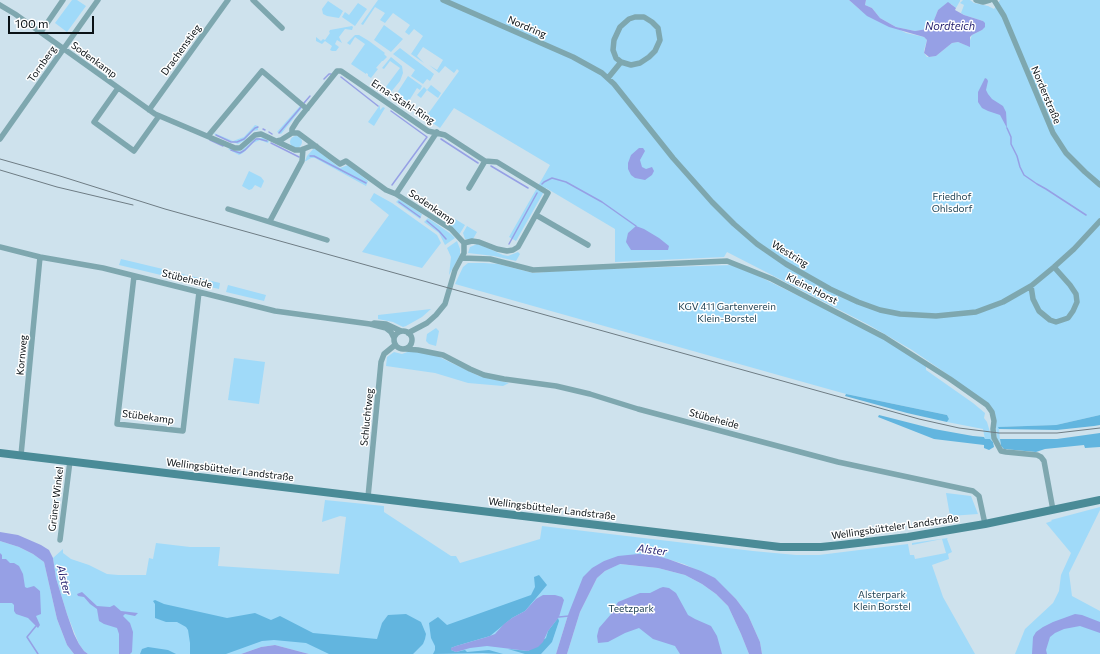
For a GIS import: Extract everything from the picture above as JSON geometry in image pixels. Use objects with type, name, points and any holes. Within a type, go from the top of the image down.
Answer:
[{"type":"main road","name":"Wellingsbütteler Landstraße","points":[[0,453],[780,546],[821,547],[858,544],[985,524],[1100,500]]},
{"type":"street","name":"Tornberg","points":[[41,32],[64,0]]},
{"type":"street","points":[[89,0],[97,2]]},
{"type":"street","name":"Drachenstieg","points":[[148,110],[228,0]]},
{"type":"street","points":[[253,0],[282,28]]},
{"type":"street","name":"Nordring","points":[[443,0],[573,57],[602,73]]},
{"type":"street","points":[[976,0],[983,2],[990,0]]},
{"type":"street","name":"Norderstraße","points":[[994,0],[1004,16],[1052,133],[1066,153],[1100,185]]},
{"type":"street","name":"Tornberg","points":[[0,139],[97,2]]},
{"type":"street","name":"Sodenkamp","points":[[0,5],[41,32],[148,110],[159,116],[235,148],[240,148],[255,135],[261,134],[295,150],[302,150]]},
{"type":"street","points":[[635,17],[644,17],[648,19],[658,28],[660,34],[660,40],[655,51],[645,61],[640,63],[631,65],[621,62],[616,58],[613,50],[614,40],[620,27],[629,19],[635,17]]},
{"type":"street","points":[[608,78],[621,62]]},
{"type":"street","points":[[208,136],[262,71],[307,109]]},
{"type":"street","name":"Erna-Stahl-Ring","points":[[292,133],[292,129],[307,109],[337,71],[340,71],[428,131],[445,135],[485,161],[497,162],[548,193],[518,247],[513,250],[507,251],[497,249],[479,242],[472,241],[464,243]]},
{"type":"street","name":"Westring","points":[[602,73],[608,78],[673,158],[729,220],[757,244],[786,264],[830,289],[880,310],[900,314],[936,316],[976,312],[1003,302],[1031,286],[1054,267],[1074,249],[1100,221]]},
{"type":"street","name":"Sodenkamp","points":[[118,88],[94,122],[134,151],[159,116]]},
{"type":"street","points":[[396,194],[437,132]]},
{"type":"street","name":"Sodenkamp","points":[[292,133],[298,133],[340,164],[346,161],[386,190],[396,194],[451,229],[464,243]]},
{"type":"street","points":[[276,140],[281,140],[292,133]]},
{"type":"street","points":[[270,222],[302,161],[302,150],[311,146],[316,146]]},
{"type":"street","points":[[469,188],[485,161]]},
{"type":"street","points":[[228,209],[327,240]]},
{"type":"street","points":[[536,215],[588,244]]},
{"type":"street","points":[[408,333],[427,323],[445,304],[456,270],[464,253],[464,243]]},
{"type":"street","name":"Stübeheide","points":[[0,247],[40,257],[103,268],[275,311],[370,324],[386,328],[391,332],[394,338]]},
{"type":"street","name":"Kornweg","points":[[21,455],[40,257]]},
{"type":"street","name":"Kleine Horst","points":[[462,258],[490,259],[533,270],[727,261],[772,279],[884,337],[950,379],[987,406],[992,412],[994,421],[994,438],[1001,451],[1037,455],[1044,461],[1053,510]]},
{"type":"street","points":[[1031,286],[1033,300],[1039,311],[1050,320],[1056,322],[1068,318],[1077,302],[1076,294],[1054,267]]},
{"type":"street","name":"Stübekamp","points":[[134,276],[117,424],[183,431],[199,292]]},
{"type":"street","name":"Stübeheide","points":[[370,324],[373,322],[386,324],[401,331]]},
{"type":"street","points":[[412,342],[406,349],[400,349],[395,345],[394,338],[397,333],[401,331],[408,333],[418,350]]},
{"type":"street","name":"Schluchtweg","points":[[368,497],[381,362],[384,354],[395,345]]},
{"type":"street","name":"Stübeheide","points":[[406,349],[443,355],[484,375],[556,386],[590,394],[638,409],[838,462],[973,491],[979,496],[985,524]]},
{"type":"street","name":"Grüner Winkel","points":[[60,540],[70,461]]},
{"type":"green space","points":[[72,0],[77,0],[86,6],[67,32],[55,23]]},
{"type":"green space","name":"Friedhof Ohlsdorf","points":[[378,0],[849,0],[859,9],[906,33],[924,37],[927,40],[924,53],[927,57],[936,56],[952,43],[958,42],[968,46],[972,35],[982,30],[983,21],[961,13],[964,5],[960,3],[963,0],[970,0],[974,3],[994,9],[1000,0],[1100,0],[1100,415],[1056,425],[999,427],[1000,443],[1003,448],[997,439],[995,413],[950,376],[912,350],[869,325],[727,252],[724,257],[615,262],[615,229],[546,188],[516,241],[509,237],[550,165],[454,108],[440,128],[425,118],[459,71],[457,69],[454,73],[445,66],[439,73],[429,65],[437,70],[443,60],[423,47],[417,56],[424,63],[411,54],[423,36],[414,29],[409,35],[405,32],[410,25],[393,13],[385,23],[380,20],[385,13],[375,7],[363,25],[361,24]]},
{"type":"green space","points":[[866,0],[960,1],[956,8],[951,4],[938,10],[932,25],[927,29],[915,31],[896,27],[880,18],[872,8],[865,5]]},
{"type":"green space","points":[[328,1],[343,11],[339,18],[323,14],[322,9]]},
{"type":"green space","points":[[358,3],[367,9],[355,26],[342,17],[345,12],[349,15]]},
{"type":"green space","points":[[384,25],[403,39],[391,52],[374,40]]},
{"type":"green space","points":[[352,26],[352,30],[345,29],[339,37],[342,43],[337,40],[335,44],[339,47],[336,51],[330,50],[332,46],[325,41],[322,44],[316,41],[316,37],[321,41],[323,39],[325,40],[330,33],[330,30]]},
{"type":"green space","points":[[355,35],[359,35],[369,41],[385,53],[384,54],[387,57],[376,68],[378,69],[371,78],[368,74],[351,64],[365,44],[355,37],[350,45],[347,43]]},
{"type":"green space","points":[[400,48],[434,74],[430,81],[427,79],[423,84],[411,76],[415,70],[393,54]]},
{"type":"green space","points":[[391,57],[402,66],[403,73],[400,81],[391,92],[385,88],[400,68],[390,61],[384,69],[382,68]]},
{"type":"green space","points":[[408,76],[422,86],[420,90],[417,88],[407,104],[395,96]]},
{"type":"green space","points":[[431,85],[441,93],[438,98],[427,90]]},
{"type":"green space","points":[[424,87],[427,90],[421,98],[417,95]]},
{"type":"green space","points":[[380,105],[380,110],[383,107],[385,108],[374,126],[368,122]]},
{"type":"green space","points":[[300,106],[302,108],[281,134],[277,132]]},
{"type":"green space","points":[[255,125],[258,126],[258,130],[253,131],[245,140],[238,144],[215,135],[214,133],[233,141],[244,137]]},
{"type":"green space","points":[[294,136],[298,136],[302,142],[298,148],[294,148],[290,144],[290,140]]},
{"type":"green space","points":[[256,138],[263,138],[269,141],[268,143],[260,140],[253,143],[239,155],[228,149],[230,148],[236,151],[241,151]]},
{"type":"green space","points":[[314,148],[340,168],[348,165],[368,181],[366,186],[315,158],[305,161],[307,156]]},
{"type":"green space","points":[[249,171],[261,177],[264,181],[261,188],[255,185],[249,190],[242,186]]},
{"type":"green space","points":[[374,193],[392,203],[437,235],[441,243],[422,268],[362,252],[389,215],[370,200]]},
{"type":"green space","points":[[399,199],[422,214],[420,219],[396,202]]},
{"type":"green space","points":[[428,218],[455,238],[445,245],[439,233],[424,222]]},
{"type":"green space","points":[[455,219],[465,225],[459,235],[448,225],[450,221],[453,223]]},
{"type":"green space","points":[[467,226],[477,232],[473,239],[465,239],[463,233]]},
{"type":"green space","points":[[457,241],[460,249],[460,255],[449,275],[451,257],[447,248]]},
{"type":"green space","points":[[477,243],[503,255],[508,256],[518,252],[520,254],[516,261],[494,256],[468,253],[470,247]]},
{"type":"green space","points":[[121,259],[167,270],[165,276],[119,265]]},
{"type":"green space","name":"KGV 411 Gartenverein Klein-Borstel","points":[[468,263],[498,264],[533,273],[571,270],[734,265],[884,338],[926,365],[926,370],[985,413],[984,418],[987,422],[993,442],[990,439],[985,439],[983,429],[947,422],[949,419],[947,415],[846,394],[455,284],[463,267]]},
{"type":"green space","points":[[174,272],[220,283],[219,289],[173,278]]},
{"type":"green space","points":[[228,285],[266,295],[264,301],[226,292]]},
{"type":"green space","points":[[431,309],[422,317],[403,327],[393,322],[378,319],[378,315]]},
{"type":"green space","points":[[436,328],[439,331],[436,346],[429,344],[426,341],[427,334]]},
{"type":"green space","points":[[410,351],[435,355],[479,376],[509,383],[503,386],[468,383],[435,373],[386,366],[387,357],[394,352],[402,354]]},
{"type":"green space","points":[[234,358],[265,362],[259,404],[228,400]]},
{"type":"green space","points":[[946,493],[971,496],[978,514],[950,516]]},
{"type":"green space","name":"Alsterpark Klein Borstel","points":[[325,500],[384,506],[384,512],[451,556],[456,556],[460,563],[540,539],[542,526],[796,555],[819,555],[908,544],[910,555],[914,555],[915,559],[946,553],[942,539],[912,545],[912,543],[948,538],[947,539],[952,552],[948,554],[949,559],[932,565],[943,597],[975,654],[762,654],[760,642],[748,615],[736,599],[715,579],[684,564],[654,555],[604,561],[568,615],[556,654],[309,654],[275,645],[261,647],[241,654],[88,654],[79,644],[67,614],[56,578],[53,558],[63,549],[63,553],[71,559],[89,565],[107,574],[118,575],[146,575],[149,558],[153,559],[156,543],[190,547],[220,547],[218,566],[339,574],[346,517],[340,516],[322,522]]},
{"type":"green space","points":[[1100,507],[1100,510],[1069,573],[1072,596],[1100,611],[1100,654],[1015,654],[1025,629],[1053,603],[1059,591],[1061,575],[1071,553],[1046,523],[1052,521],[1051,520]]},
{"type":"green space","points":[[0,541],[19,547],[33,554],[44,562],[57,619],[67,645],[74,654],[0,654]]},
{"type":"green space","name":"Teetzpark","points":[[619,564],[658,568],[685,575],[702,584],[716,594],[728,606],[749,654],[567,654],[580,612],[597,578],[605,571]]},
{"type":"shaded area","points":[[846,394],[947,415],[949,419],[947,422],[907,413],[845,396]]},
{"type":"shaded area","points":[[879,415],[934,429],[984,437],[985,439],[990,439],[993,442],[994,447],[989,450],[984,448],[984,445],[934,439],[878,417]]},
{"type":"shaded area","points":[[1100,415],[1100,425],[1094,426],[1057,430],[999,429],[998,427],[1056,425]]},
{"type":"shaded area","points":[[1100,433],[1100,447],[1085,448],[1084,445],[1045,449],[1036,452],[1004,449],[1001,446],[1000,439],[1057,439]]},
{"type":"shaded area","points":[[539,575],[547,585],[525,611],[512,618],[490,636],[451,648],[451,650],[456,652],[465,650],[467,652],[489,650],[503,654],[433,654],[435,646],[431,638],[429,623],[438,617],[447,625],[531,595],[535,587],[534,577]]},
{"type":"shaded area","points":[[155,600],[164,604],[227,618],[255,613],[271,620],[280,616],[313,633],[377,639],[382,623],[388,615],[406,614],[421,622],[426,634],[423,644],[413,654],[329,654],[306,643],[274,640],[262,641],[226,654],[190,654],[188,630],[186,627],[177,622],[166,622],[155,618],[155,604],[153,601]]},
{"type":"shaded area","points":[[558,618],[559,621],[552,642],[541,654],[525,654],[508,649],[528,651],[546,638],[548,631]]},
{"type":"shaded area","points":[[148,647],[168,650],[176,654],[140,654],[142,649]]},
{"type":"water","name":"Nordteich","points":[[849,0],[866,0],[865,5],[872,8],[880,18],[896,27],[915,31],[927,29],[932,25],[938,10],[948,2],[956,8],[955,10],[964,15],[983,21],[985,23],[985,27],[970,37],[970,47],[958,42],[952,43],[936,56],[929,57],[924,53],[927,40],[924,37],[889,27],[867,16]]},
{"type":"water","points":[[985,78],[988,81],[986,90],[988,94],[992,99],[1003,106],[1006,112],[1007,128],[1000,115],[982,108],[978,102],[978,92]]},
{"type":"water","points":[[639,148],[643,148],[645,151],[640,160],[642,167],[646,169],[652,167],[654,171],[652,175],[645,180],[635,178],[631,175],[628,169],[628,163],[631,155]]},
{"type":"water","points":[[636,226],[659,238],[669,246],[668,250],[631,250],[626,242],[628,233]]},
{"type":"water","points":[[0,532],[18,535],[49,550],[53,558],[56,578],[74,634],[79,644],[88,654],[74,654],[67,645],[57,619],[44,562],[33,554],[19,547],[0,541]]},
{"type":"water","points":[[0,553],[2,555],[2,559],[6,559],[10,563],[14,563],[19,566],[23,574],[25,587],[27,588],[34,586],[40,591],[41,614],[36,616],[40,625],[38,628],[28,618],[16,614],[12,603],[0,603]]},
{"type":"water","points":[[638,554],[654,555],[668,559],[701,571],[715,578],[736,599],[748,615],[760,642],[762,654],[749,654],[728,606],[716,594],[702,584],[685,575],[658,568],[620,564],[605,571],[597,578],[580,612],[567,654],[556,654],[568,615],[583,577],[592,568],[604,561],[618,556]]},
{"type":"water","points":[[663,587],[669,588],[676,593],[688,615],[711,626],[717,636],[722,654],[680,654],[675,646],[653,639],[639,628],[625,633],[608,642],[598,643],[597,636],[599,628],[612,613],[618,602],[640,593],[650,593]]},
{"type":"water","points":[[82,592],[97,606],[110,607],[114,605],[121,611],[138,613],[135,616],[125,614],[123,616],[130,623],[133,632],[132,652],[130,654],[119,654],[119,634],[117,628],[99,621],[97,609],[84,597],[78,596],[77,594]]},
{"type":"water","points":[[543,595],[555,595],[562,597],[564,600],[559,617],[548,631],[543,642],[538,647],[528,651],[487,646],[470,648],[456,652],[451,650],[451,648],[456,646],[495,634],[504,624],[525,611],[536,599]]},
{"type":"water","points":[[1075,614],[1100,622],[1100,633],[1080,626],[1064,629],[1050,637],[1046,650],[1047,654],[1032,654],[1033,637],[1036,632],[1053,622]]},
{"type":"water","points":[[275,645],[309,654],[241,654],[261,647]]},
{"type":"waterway","points":[[324,79],[331,74]]},
{"type":"waterway","points":[[341,77],[378,106]]},
{"type":"waterway","points":[[304,103],[310,96]]},
{"type":"waterway","points":[[279,133],[301,107]]},
{"type":"waterway","points":[[391,111],[427,137],[392,185]]},
{"type":"waterway","points":[[216,135],[231,142],[237,142],[244,139],[258,127]]},
{"type":"waterway","points":[[1007,128],[1011,137],[1011,144],[1024,175],[1086,215]]},
{"type":"waterway","points":[[231,150],[240,153],[256,139],[267,141]]},
{"type":"waterway","points":[[441,139],[478,163]]},
{"type":"waterway","points":[[210,140],[223,146]]},
{"type":"waterway","points":[[271,143],[299,157]]},
{"type":"waterway","points":[[310,156],[314,156],[366,183]]},
{"type":"waterway","points":[[491,166],[528,188]]},
{"type":"waterway","points":[[542,184],[552,178],[566,182],[602,202],[636,226]]},
{"type":"waterway","points":[[509,244],[537,193]]},
{"type":"waterway","points":[[399,202],[420,217]]},
{"type":"waterway","points":[[427,221],[446,239]]},
{"type":"waterway","points":[[559,617],[569,616]]},
{"type":"waterway","points":[[36,626],[27,637],[38,654]]},
{"type":"tram line","points":[[0,159],[165,209],[919,419],[959,428],[999,433],[1057,433],[1100,428]]},
{"type":"tram line","points":[[0,170],[57,187],[133,205]]},
{"type":"water label","name":"Alster","points":[[652,550]]},
{"type":"water label","name":"Alster","points":[[64,580]]}]
